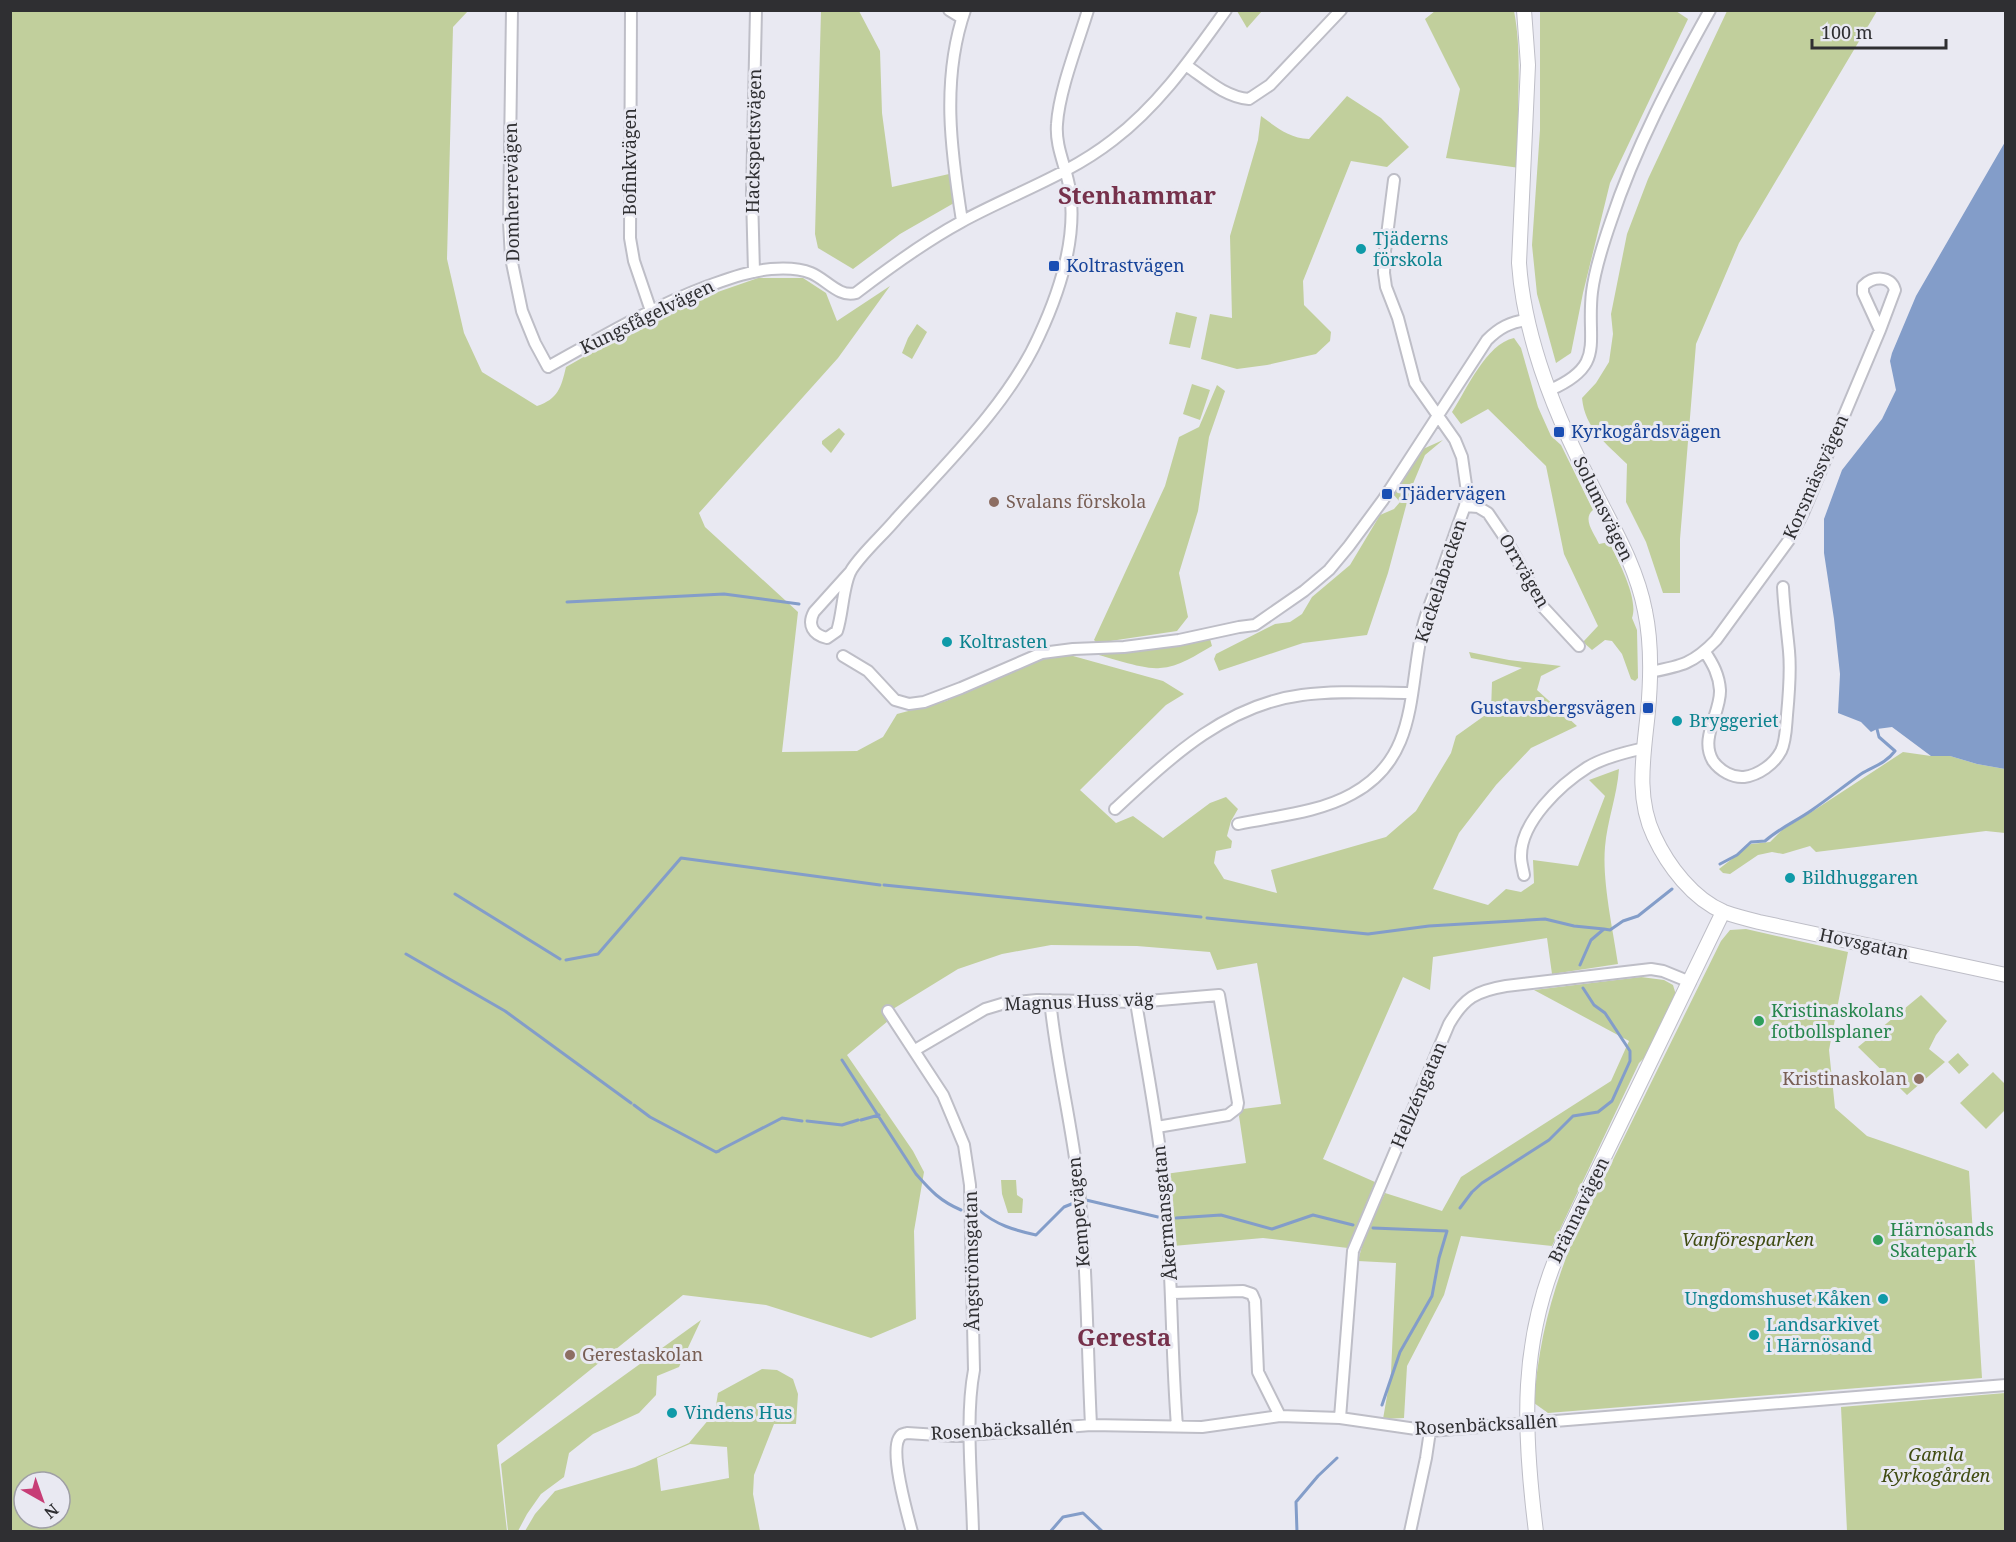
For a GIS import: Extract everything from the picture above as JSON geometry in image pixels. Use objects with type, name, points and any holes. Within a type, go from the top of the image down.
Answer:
[{"type":"main road","name":"Solumsvägen","points":[[1524,10],[1528,64],[1519,263],[1521,291],[1527,320],[1550,390],[1587,477],[1634,572],[1647,619],[1650,672],[1642,784],[1648,822],[1665,856],[1685,884],[1723,912]]},
{"type":"main road","name":"Hovsgatan","points":[[1723,912],[1759,922],[2006,975]]},
{"type":"main road","name":"Brännavägen","points":[[1536,1532],[1527,1424],[1527,1384],[1539,1306],[1550,1271],[1723,912]]},
{"type":"street","name":"Domherrevägen","points":[[512,10],[510,258],[522,311],[548,367]]},
{"type":"street","name":"Bofinkvägen","points":[[631,10],[630,238],[634,261],[651,311]]},
{"type":"street","name":"Hackspettsvägen","points":[[754,272],[752,195],[756,10]]},
{"type":"street","points":[[949,10],[963,14],[949,103],[950,140],[962,221],[1066,172],[1090,158],[1131,126],[1187,66],[1226,10]]},
{"type":"street","points":[[851,571],[837,631],[827,638],[822,637],[811,626],[810,619],[814,612],[982,423],[1020,370],[1039,338],[1063,271],[1068,241],[1070,191],[1057,141],[1057,124],[1060,106],[1088,10]]},
{"type":"street","points":[[1187,66],[1217,87],[1233,95],[1249,99],[1270,85],[1341,10]]},
{"type":"street","points":[[1550,390],[1579,374],[1586,364],[1590,354],[1591,309],[1596,272],[1620,193],[1666,93],[1710,10]]},
{"type":"street","points":[[1394,180],[1385,251],[1386,286],[1398,318],[1415,383],[1438,414]]},
{"type":"street","name":"Kungsfågelvägen","points":[[548,367],[651,311],[702,289],[754,272],[770,269],[801,269],[813,273],[835,289],[850,295],[909,253],[962,221]]},
{"type":"street","points":[[843,656],[868,671],[895,700],[909,704],[924,702],[961,688],[1042,653],[1179,640],[1259,623],[1329,570],[1383,500],[1487,340],[1503,326],[1527,320]]},
{"type":"street","name":"Korsmässvägen","points":[[1650,672],[1689,663],[1705,652],[1750,595],[1796,528],[1880,330]]},
{"type":"street","name":"Kackelabacken","points":[[1238,824],[1334,803],[1370,782],[1395,755],[1403,738],[1423,624],[1465,506],[1467,492],[1462,457],[1455,440],[1438,414]]},
{"type":"street","name":"Orrvägen","points":[[1465,506],[1478,507],[1488,513],[1496,523],[1542,606],[1579,646]]},
{"type":"street","points":[[1705,652],[1716,670],[1720,689],[1719,703],[1709,737],[1711,757],[1722,771],[1732,775],[1741,777],[1758,773],[1781,751],[1785,734],[1790,690],[1790,652],[1783,587]]},
{"type":"street","points":[[1115,810],[1154,773],[1205,732],[1227,718],[1254,706],[1303,695],[1411,693]]},
{"type":"street","points":[[1524,875],[1521,856],[1523,845],[1528,830],[1548,801],[1589,766],[1620,753],[1645,748]]},
{"type":"street","name":"Hellzéngatan","points":[[1340,1418],[1353,1251],[1449,1024],[1457,1011],[1472,996],[1482,991],[1506,986],[1651,969],[1690,981]]},
{"type":"street","name":"Magnus Huss väg","points":[[915,1050],[985,1009],[1005,1003],[1050,1000],[1136,1002],[1219,995],[1237,1108],[1228,1115],[1157,1127]]},
{"type":"street","name":"Kempevägen","points":[[1050,1000],[1078,1176],[1083,1233],[1091,1425]]},
{"type":"street","name":"Åkermansgatan","points":[[1136,1002],[1157,1127],[1164,1190],[1172,1293],[1177,1426]]},
{"type":"street","name":"Ångströmsgatan","points":[[888,1011],[943,1095],[964,1145],[968,1162],[974,1370],[970,1435],[973,1532]]},
{"type":"street","points":[[1172,1293],[1243,1291],[1252,1294],[1255,1300],[1258,1372],[1280,1416]]},
{"type":"street","name":"Rosenbäcksallén","points":[[912,1532],[897,1467],[898,1440],[902,1434],[907,1433],[970,1435],[1091,1425],[1202,1427],[1280,1416],[1340,1418],[1430,1431],[2006,1385]]},
{"type":"street","points":[[1410,1532],[1430,1431]]},
{"type":"green space","points":[[1237,10],[1262,11],[1247,28]]},
{"type":"green space","points":[[10,11],[468,11],[453,27],[447,259],[464,333],[482,372],[537,406],[550,400],[558,392],[566,367],[666,310],[758,278],[803,278],[826,293],[837,321],[890,286],[838,358],[699,513],[705,527],[798,612],[782,752],[857,751],[883,737],[897,714],[946,701],[1029,662],[1051,656],[1073,656],[1163,681],[1184,694],[1166,705],[1080,790],[1116,823],[1133,816],[1163,838],[1210,803],[1226,797],[1238,809],[1231,821],[1227,836],[1232,841],[1231,848],[1216,851],[1214,863],[1224,879],[1277,893],[1271,870],[1386,837],[1416,811],[1451,753],[1456,736],[1491,711],[1492,682],[1522,668],[1471,658],[1469,652],[1509,660],[1561,666],[1541,676],[1537,690],[1577,726],[1531,748],[1496,785],[1459,833],[1433,889],[1488,905],[1506,889],[1521,892],[1534,883],[1533,860],[1578,866],[1605,796],[1589,780],[1619,769],[1604,860],[1606,890],[1618,964],[1552,974],[1547,938],[1433,957],[1430,990],[1403,977],[1323,1159],[1375,1182],[1348,1248],[1263,1238],[1173,1246],[1165,1174],[1246,1163],[1239,1116],[1243,1109],[1281,1104],[1257,963],[1217,970],[1210,952],[1137,946],[1051,945],[1002,954],[958,969],[893,1009],[888,1021],[847,1055],[913,1151],[924,1172],[914,1231],[916,1319],[871,1338],[766,1305],[683,1295],[497,1445],[507,1531],[11,1531]]},
{"type":"green space","points":[[821,11],[859,11],[880,51],[882,113],[892,187],[949,174],[954,203],[900,234],[853,269],[818,248],[815,234]]},
{"type":"green space","points":[[1435,11],[1514,11],[1519,69],[1520,168],[1446,158],[1460,89],[1425,19]]},
{"type":"green space","points":[[1540,11],[1676,11],[1688,19],[1610,183],[1571,353],[1556,363],[1537,294],[1532,245],[1540,130]]},
{"type":"green space","points":[[1727,11],[1877,11],[1739,243],[1696,344],[1680,539],[1680,593],[1663,593],[1646,542],[1626,502],[1627,464],[1592,427],[1582,398],[1596,383],[1609,362],[1613,334],[1611,314],[1627,234],[1648,179]]},
{"type":"green space","points":[[1347,96],[1381,118],[1409,147],[1387,167],[1351,161],[1303,281],[1304,305],[1331,332],[1330,341],[1316,354],[1267,365],[1237,369],[1201,359],[1210,314],[1232,318],[1230,236],[1258,140],[1261,116],[1289,134],[1309,139]]},
{"type":"green space","points":[[1176,312],[1197,317],[1190,348],[1169,344]]},
{"type":"green space","points":[[917,324],[927,332],[912,359],[902,353]]},
{"type":"green space","points":[[1514,338],[1521,348],[1538,407],[1551,436],[1561,445],[1593,510],[1589,518],[1592,531],[1599,544],[1609,542],[1627,580],[1633,601],[1632,618],[1637,630],[1638,678],[1635,681],[1631,679],[1622,654],[1612,641],[1605,640],[1592,650],[1583,642],[1598,626],[1564,554],[1546,466],[1488,409],[1461,424],[1452,412],[1486,358],[1504,342]]},
{"type":"green space","points":[[1192,384],[1210,390],[1200,420],[1183,414]]},
{"type":"green space","points":[[1217,385],[1225,391],[1209,437],[1198,511],[1179,573],[1188,617],[1177,631],[1097,643],[1094,640],[1165,486],[1179,437],[1199,427]]},
{"type":"green space","points":[[839,428],[845,434],[831,453],[822,441]]},
{"type":"green space","points":[[1443,440],[1425,455],[1410,491],[1388,573],[1367,635],[1303,643],[1219,671],[1214,659],[1216,654],[1275,624],[1290,622],[1302,614],[1312,597],[1350,565],[1380,515],[1394,509],[1400,502],[1393,494],[1423,449]]},
{"type":"green space","points":[[1210,639],[1212,646],[1200,653],[1181,663],[1160,668],[1135,665],[1091,653]]},
{"type":"green space","points":[[1903,752],[1950,756],[2005,769],[2005,833],[1986,831],[1816,852],[1810,846],[1783,854],[1772,852],[1758,855],[1730,874],[1723,873],[1719,869],[1751,844],[1770,842],[1782,830]]},
{"type":"green space","name":"Vanföresparken","points":[[1746,929],[1848,952],[1829,1050],[1835,1108],[1867,1136],[1969,1171],[1982,1378],[1548,1413],[1534,1403],[1539,1362],[1551,1303],[1571,1245],[1721,941],[1730,930]]},
{"type":"green space","points":[[1641,977],[1664,980],[1673,985],[1676,995],[1644,1058],[1639,1063],[1552,1246],[1461,1236],[1444,1295],[1407,1366],[1404,1418],[1383,1419],[1391,1373],[1396,1263],[1358,1261],[1365,1235],[1385,1193],[1442,1211],[1461,1177],[1611,1081],[1629,1041],[1534,990]]},
{"type":"green space","points":[[1921,995],[1947,1021],[1929,1049],[1945,1062],[1907,1095],[1858,1047]]},
{"type":"green space","points":[[1958,1053],[1969,1065],[1959,1074],[1948,1062]]},
{"type":"green space","points":[[1993,1072],[2005,1084],[2005,1110],[1986,1129],[1960,1103]]},
{"type":"green space","points":[[1001,1180],[1016,1180],[1017,1195],[1023,1199],[1022,1213],[1008,1213],[1002,1194]]},
{"type":"green space","points":[[701,1320],[679,1367],[657,1376],[656,1395],[639,1413],[593,1434],[569,1453],[564,1477],[541,1494],[518,1531],[508,1531],[501,1464]]},
{"type":"green space","points":[[762,1369],[777,1370],[793,1379],[798,1394],[796,1424],[774,1424],[754,1475],[753,1494],[760,1531],[525,1531],[535,1514],[555,1491],[635,1467],[689,1443],[715,1412],[718,1393]],"holes":[[[690,1444],[727,1447],[729,1478],[661,1491],[657,1458]]]},
{"type":"green space","name":"Gamla Kyrkogården","points":[[2005,1393],[2005,1531],[1847,1531],[1841,1407]]},
{"type":"water","points":[[2005,142],[2006,769],[1950,756],[1931,756],[1892,727],[1871,732],[1861,722],[1838,713],[1840,674],[1824,553],[1824,519],[1842,470],[1882,419],[1896,390],[1890,361],[1916,296]]},
{"type":"waterway","points":[[567,602],[724,594],[799,604]]},
{"type":"waterway","points":[[1720,864],[1737,855],[1751,842],[1765,841],[1861,774],[1887,759],[1895,751],[1879,737],[1877,729]]},
{"type":"waterway","points":[[566,960],[598,954],[681,858],[880,885]]},
{"type":"waterway","points":[[884,885],[1201,917]]},
{"type":"waterway","points":[[1580,965],[1591,940],[1604,929],[1610,930],[1623,921],[1638,916],[1672,889]]},
{"type":"waterway","points":[[455,894],[560,959]]},
{"type":"waterway","points":[[1207,918],[1368,934],[1429,926],[1545,919],[1574,926],[1604,929]]},
{"type":"waterway","points":[[406,954],[505,1011],[631,1103]]},
{"type":"waterway","points":[[1460,1208],[1482,1183],[1549,1140],[1573,1116],[1598,1112],[1612,1101],[1630,1061],[1630,1051],[1605,1013],[1594,1005],[1583,988]]},
{"type":"waterway","points":[[842,1060],[916,1174],[936,1195],[961,1210]]},
{"type":"waterway","points":[[634,1105],[650,1117],[716,1152],[719,1151]]},
{"type":"waterway","points":[[861,1120],[879,1115]]},
{"type":"waterway","points":[[720,1150],[782,1118],[802,1121]]},
{"type":"waterway","points":[[807,1121],[842,1125],[858,1120]]},
{"type":"waterway","points":[[1086,1200],[1158,1217]]},
{"type":"waterway","points":[[979,1210],[992,1220],[1036,1235],[1064,1207],[1074,1203]]},
{"type":"waterway","points":[[1176,1218],[1221,1215],[1272,1229],[1313,1215],[1353,1225]]},
{"type":"waterway","points":[[1373,1228],[1447,1231],[1432,1296],[1400,1352],[1382,1405]]},
{"type":"waterway","points":[[1297,1532],[1296,1502],[1337,1458]]},
{"type":"waterway","points":[[1050,1532],[1063,1517],[1083,1513],[1103,1532]]},
{"type":"place","name":"Tjäderns förskola","points":[[1361,249]]},
{"type":"place","name":"Koltrastvägen","points":[[1054,266]]},
{"type":"place","name":"Kyrkogårdsvägen","points":[[1559,432]]},
{"type":"place","name":"Tjädervägen","points":[[1387,494]]},
{"type":"place","name":"Svalans förskola","points":[[994,502]]},
{"type":"place","name":"Koltrasten","points":[[947,642]]},
{"type":"place","name":"Gustavsbergsvägen","points":[[1648,708]]},
{"type":"place","name":"Bryggeriet","points":[[1677,721]]},
{"type":"place","name":"Bildhuggaren","points":[[1790,878]]},
{"type":"place","name":"Kristinaskolans fotbollsplaner","points":[[1759,1021]]},
{"type":"place","name":"Kristinaskolan","points":[[1919,1079]]},
{"type":"place","name":"Härnösands Skatepark","points":[[1878,1240]]},
{"type":"place","name":"Ungdomshuset Kåken","points":[[1883,1299]]},
{"type":"place","name":"Landsarkivet i Härnösand","points":[[1754,1335]]},
{"type":"place","name":"Gerestaskolan","points":[[570,1355]]},
{"type":"place","name":"Vindens Hus","points":[[672,1413]]},
{"type":"district","name":"Stenhammar","points":[[1137,196]]},
{"type":"district","name":"Geresta","points":[[1124,1338]]}]
